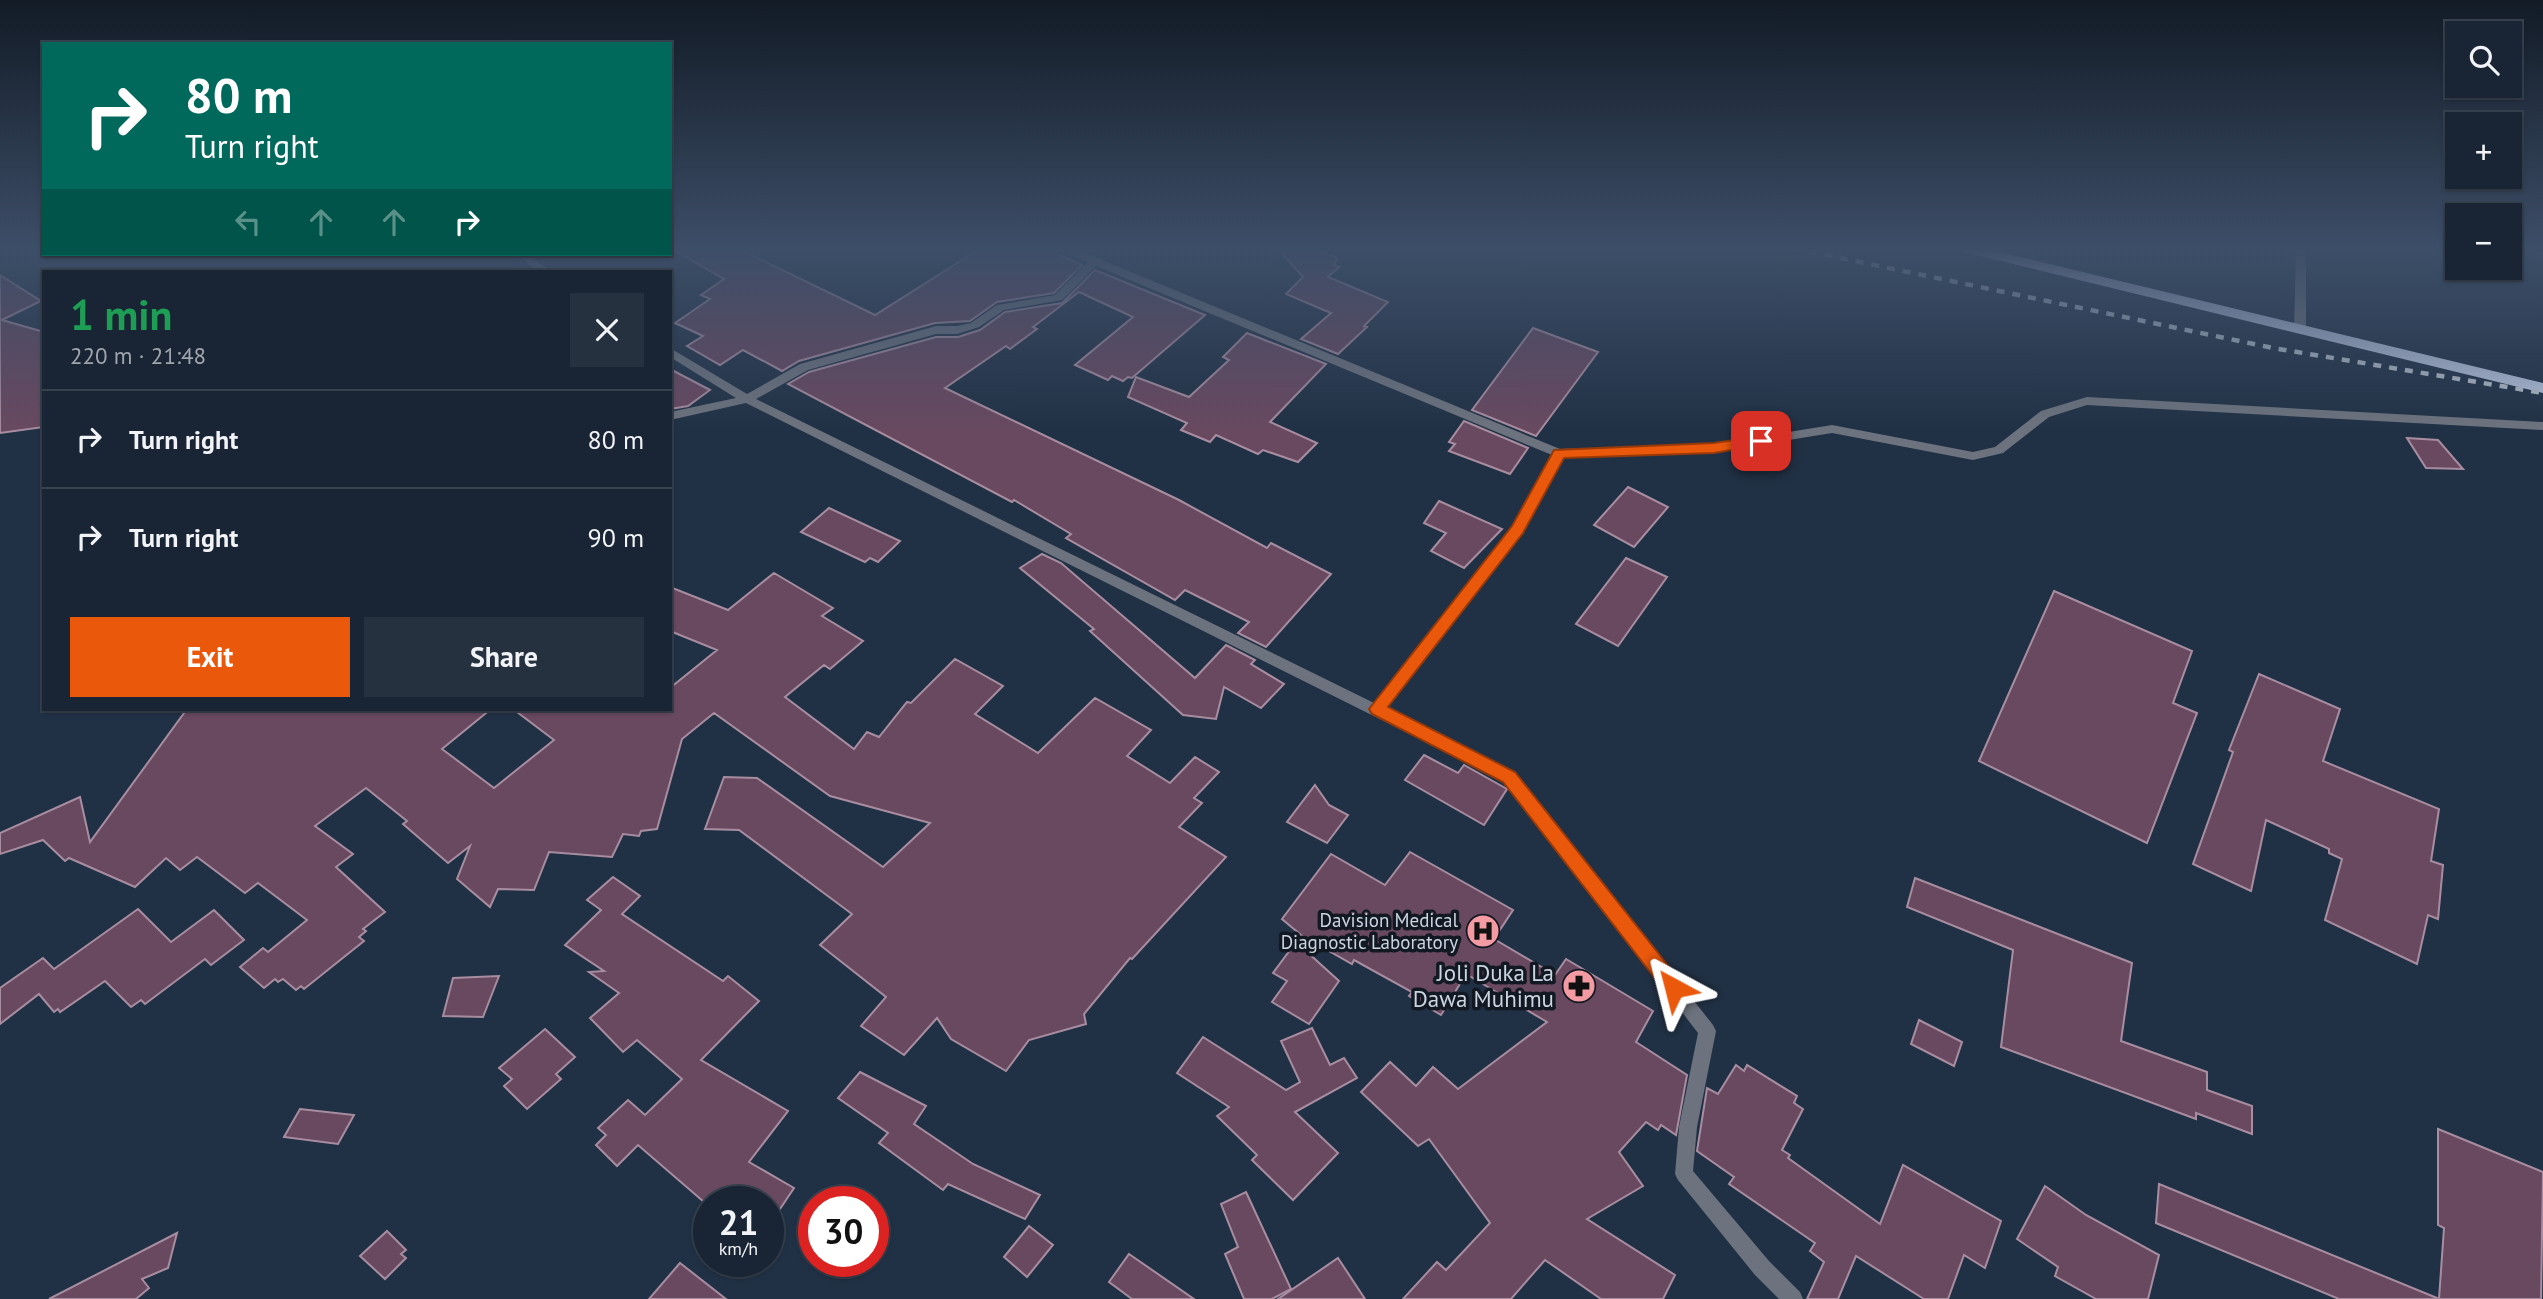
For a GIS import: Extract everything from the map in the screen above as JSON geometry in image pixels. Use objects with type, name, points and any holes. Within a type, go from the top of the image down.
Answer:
[{"type":"highway","points":[[2215,309],[2543,388]]},
{"type":"street","points":[[672,416],[747,399],[804,366],[936,330],[957,330],[975,325],[999,309]]},
{"type":"street","points":[[1210,309],[1559,453],[1714,448],[1832,429],[1973,456],[1999,450],[2045,414],[2087,401],[2543,426]]},
{"type":"street","points":[[2300,309],[2300,329]]},
{"type":"street","points":[[672,353],[747,399],[1377,709],[1509,777],[1707,1031],[1688,1127],[1684,1174],[1762,1268],[1793,1299]]},
{"type":"street","points":[[1377,709],[1518,529],[1559,453]]},
{"type":"building","points":[[0,309],[25,309],[2,320],[42,331],[42,427],[0,433]]},
{"type":"building","points":[[696,309],[862,309],[875,315],[885,309],[988,309],[970,321],[935,323],[799,361],[782,371],[743,350],[720,365],[687,346],[703,336],[675,323]]},
{"type":"building","points":[[1057,309],[1033,327],[1037,329],[1010,349],[1006,346],[945,388],[1179,500],[1267,548],[1271,543],[1331,574],[1266,647],[1238,633],[1249,622],[1185,590],[1175,600],[1066,538],[1071,534],[1014,500],[1012,502],[788,384],[809,372],[936,337],[958,337],[980,330],[1005,312]]},
{"type":"building","points":[[1115,309],[1189,309],[1205,315],[1132,378],[1128,377],[1123,381],[1112,376],[1108,380],[1075,365],[1133,317]]},
{"type":"building","points":[[1321,309],[1381,309],[1364,326],[1367,327],[1338,354],[1301,339],[1331,313]]},
{"type":"building","points":[[1533,328],[1598,352],[1536,436],[1472,410]]},
{"type":"building","points":[[1247,333],[1326,364],[1270,422],[1317,443],[1298,462],[1263,450],[1258,454],[1216,435],[1210,442],[1181,430],[1187,423],[1128,397],[1136,377],[1189,397],[1229,360],[1223,357]]},
{"type":"building","points":[[672,370],[710,390],[688,406],[672,409]]},
{"type":"building","points":[[1464,421],[1528,448],[1510,474],[1449,451],[1455,444],[1449,442]]},
{"type":"building","points":[[2407,438],[2438,440],[2463,469],[2426,468]]},
{"type":"building","points":[[1628,487],[1668,507],[1634,547],[1594,525]]},
{"type":"building","points":[[1439,501],[1502,529],[1464,568],[1431,551],[1446,533],[1424,523]]},
{"type":"building","points":[[829,508],[900,541],[878,562],[870,558],[865,562],[801,532]]},
{"type":"building","points":[[1042,554],[1061,563],[1195,678],[1226,645],[1255,660],[1251,664],[1284,684],[1261,708],[1224,687],[1216,719],[1183,715],[1090,631],[1094,629],[1020,568]]},
{"type":"building","points":[[1626,558],[1667,577],[1618,646],[1576,624]]},
{"type":"building","points":[[774,573],[833,608],[822,616],[863,641],[830,669],[824,665],[785,697],[854,749],[867,732],[879,737],[907,702],[911,703],[955,659],[1003,686],[975,714],[1038,753],[1095,698],[1151,730],[1127,756],[1170,783],[1195,757],[1219,772],[1194,798],[1202,803],[1179,827],[1226,857],[1132,959],[1130,958],[1084,1014],[1086,1024],[1029,1040],[1006,1071],[951,1039],[937,1018],[904,1055],[861,1026],[886,997],[820,945],[852,914],[739,830],[705,829],[724,777],[757,778],[883,867],[930,823],[830,796],[714,713],[682,739],[657,829],[641,831],[639,836],[623,834],[612,857],[549,852],[534,890],[498,889],[490,907],[457,879],[470,846],[448,863],[403,824],[407,821],[366,788],[315,826],[353,854],[336,867],[385,912],[363,929],[366,931],[359,937],[364,941],[304,989],[301,986],[296,990],[283,979],[278,982],[275,979],[264,988],[240,967],[263,948],[268,952],[307,920],[258,883],[245,893],[197,857],[180,870],[166,858],[135,887],[69,858],[65,861],[43,840],[0,854],[0,833],[80,797],[90,842],[186,711],[489,711],[442,749],[494,788],[554,740],[516,711],[672,711],[672,686],[717,650],[672,632],[672,588],[728,610]]},
{"type":"building","points":[[2054,591],[2192,651],[2173,703],[2197,713],[2147,843],[1979,761]]},
{"type":"building","points":[[2259,674],[2340,709],[2323,761],[2439,809],[2431,861],[2443,865],[2438,919],[2428,915],[2417,964],[2325,920],[2342,859],[2329,853],[2329,849],[2266,820],[2251,891],[2193,864],[2233,752],[2229,750]]},
{"type":"building","points":[[1424,755],[1458,773],[1464,765],[1507,789],[1484,825],[1405,780]]},
{"type":"building","points":[[1315,785],[1329,805],[1348,815],[1327,843],[1287,822]]},
{"type":"building","points":[[1410,852],[1513,910],[1494,939],[1555,975],[1566,959],[1653,1011],[1636,1042],[1687,1075],[1676,1135],[1661,1125],[1658,1130],[1646,1122],[1619,1152],[1643,1186],[1587,1219],[1675,1275],[1663,1299],[1601,1299],[1545,1260],[1511,1299],[1403,1299],[1437,1262],[1446,1270],[1490,1223],[1429,1139],[1418,1146],[1361,1092],[1390,1062],[1416,1086],[1433,1067],[1458,1089],[1547,1022],[1466,974],[1441,1015],[1409,996],[1412,992],[1354,960],[1352,964],[1301,935],[1282,919],[1331,854],[1385,885]]},
{"type":"building","points":[[613,877],[640,896],[622,914],[723,981],[728,976],[759,1001],[701,1060],[788,1111],[749,1162],[794,1188],[784,1203],[784,1186],[693,1186],[693,1192],[638,1145],[617,1166],[596,1145],[606,1135],[598,1128],[628,1100],[645,1115],[682,1079],[637,1040],[623,1052],[590,1018],[619,993],[589,972],[604,971],[565,945],[601,910],[587,900]]},
{"type":"building","points":[[1915,878],[2132,963],[2121,1041],[2207,1072],[2207,1090],[2252,1106],[2252,1134],[2196,1113],[2196,1119],[2001,1047],[2013,950],[1907,907]]},
{"type":"building","points":[[138,909],[171,942],[214,910],[244,940],[211,965],[205,959],[145,1004],[141,1000],[131,1007],[105,981],[60,1012],[58,1009],[54,1012],[39,994],[0,1024],[0,988],[43,958],[54,969]]},
{"type":"building","points":[[1296,942],[1339,981],[1309,1024],[1272,1002],[1287,981],[1273,973]]},
{"type":"building","points":[[499,976],[483,1017],[443,1016],[453,978]]},
{"type":"building","points":[[1919,1020],[1962,1042],[1954,1066],[1911,1044]]},
{"type":"building","points":[[1312,1028],[1330,1065],[1344,1058],[1357,1078],[1295,1112],[1338,1153],[1293,1200],[1252,1160],[1257,1155],[1217,1116],[1229,1107],[1177,1073],[1203,1037],[1286,1090],[1300,1082],[1281,1041]]},
{"type":"building","points":[[545,1029],[575,1057],[556,1074],[561,1079],[527,1109],[504,1086],[512,1079],[499,1068]]},
{"type":"building","points":[[1736,1065],[1744,1071],[1747,1065],[1797,1096],[1794,1103],[1803,1109],[1782,1150],[1790,1155],[1788,1158],[1880,1224],[1903,1165],[2001,1221],[1985,1268],[1964,1255],[1948,1299],[1924,1299],[1856,1256],[1838,1299],[1807,1299],[1824,1262],[1810,1251],[1815,1243],[1729,1184],[1734,1177],[1697,1151],[1707,1088],[1718,1094]]},
{"type":"building","points":[[860,1072],[926,1106],[914,1124],[973,1164],[1040,1195],[1025,1219],[948,1184],[943,1190],[879,1143],[888,1133],[838,1098]]},
{"type":"building","points":[[300,1109],[354,1115],[338,1144],[284,1137]]},
{"type":"building","points":[[2438,1129],[2543,1172],[2541,1299],[2439,1299],[2444,1228],[2438,1225]]},
{"type":"building","points":[[2159,1184],[2437,1299],[2339,1299],[2156,1223]]},
{"type":"building","points":[[2045,1186],[2086,1215],[2159,1255],[2148,1299],[2096,1299],[2055,1276],[2058,1267],[2017,1239]]},
{"type":"building","points":[[1246,1192],[1291,1289],[1272,1299],[1244,1299],[1225,1254],[1238,1247],[1221,1204]]},
{"type":"building","points":[[1029,1226],[1053,1245],[1027,1277],[1004,1257]]},
{"type":"building","points":[[387,1231],[406,1250],[401,1254],[406,1258],[385,1279],[360,1256]]},
{"type":"building","points":[[177,1233],[168,1268],[142,1279],[149,1288],[136,1299],[49,1299]]},
{"type":"building","points":[[1129,1254],[1194,1299],[1132,1299],[1109,1282]]},
{"type":"building","points":[[1338,1258],[1365,1299],[1278,1299]]},
{"type":"building","points":[[680,1263],[693,1273],[693,1277],[698,1277],[726,1299],[649,1299]]},
{"type":"railway","points":[[2084,309],[2273,348],[2543,393]]},
{"type":"place","name":"Davision Medical Diagnostic Laboratory","points":[[1483,931]]},
{"type":"place","name":"Joli Duka La Dawa Muhimu","points":[[1579,986]]},
{"type":"route","points":[[1674,988],[1509,777],[1377,709],[1518,529],[1559,453],[1714,448],[1761,441]]}]
